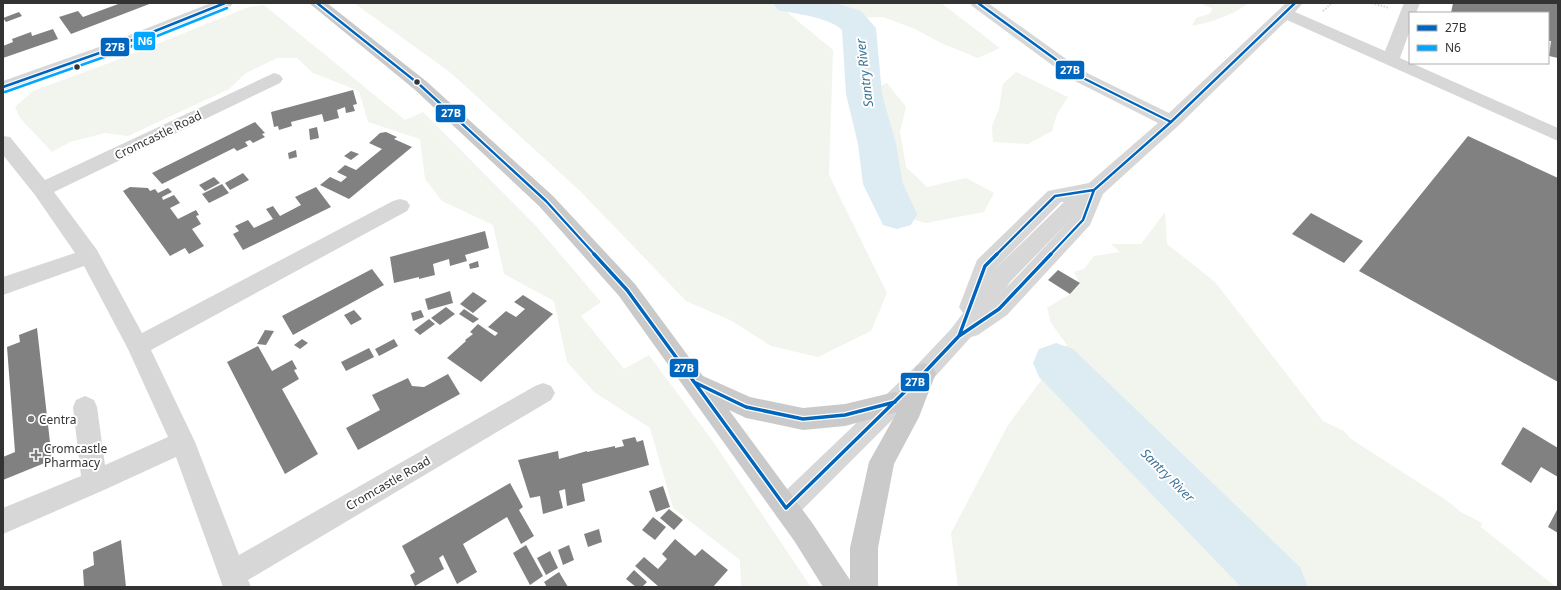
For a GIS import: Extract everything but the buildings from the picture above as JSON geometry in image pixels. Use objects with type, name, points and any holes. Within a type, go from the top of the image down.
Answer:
[{"type":"main road","points":[[317,3],[420,85],[546,200],[627,290],[804,533],[839,587]]},
{"type":"main road","points":[[864,587],[864,548],[882,462],[906,417],[924,373]]},
{"type":"main road","points":[[696,383],[746,407],[803,419],[845,415],[895,402]]},
{"type":"street","points":[[3,87],[105,51],[224,3]]},
{"type":"street","points":[[978,3],[1077,75],[1171,122]]},
{"type":"street","points":[[1390,60],[1412,3]]},
{"type":"street","points":[[786,508],[924,373],[959,336],[1002,276],[1072,206],[1094,190],[1171,122],[1290,8],[1390,60],[1558,135]]},
{"type":"street","name":"Cromcastle Road","points":[[42,190],[274,79]]},
{"type":"street","name":"Cromcastle Road","points":[[3,142],[42,190],[89,256],[138,346],[183,442],[235,580],[543,393]]},
{"type":"street","points":[[138,346],[400,206]]},
{"type":"street","points":[[3,286],[89,256]]},
{"type":"street","points":[[84,407],[95,482]]},
{"type":"street","points":[[3,520],[95,482],[183,442]]},
{"type":"shaded area","points":[[354,3],[776,3],[833,50],[829,175],[887,293],[871,331],[818,357],[771,346],[732,321],[686,301],[580,191],[451,73]]},
{"type":"shaded area","points":[[789,3],[941,3],[1000,48],[978,58],[941,43],[915,29],[883,17],[849,18],[831,12]]},
{"type":"shaded area","points":[[1200,3],[1249,3],[1235,12],[1213,21],[1192,26],[1196,18],[1209,14],[1213,9]]},
{"type":"shaded area","points":[[264,5],[405,120],[423,112],[536,226],[601,302],[581,316],[624,369],[649,355],[712,440],[811,587],[741,587],[740,560],[673,508],[650,428],[594,392],[567,362],[554,301],[504,274],[493,225],[442,201],[425,179],[420,139],[368,122],[359,91],[313,73],[297,58],[277,58],[246,73],[229,89],[128,136],[105,133],[70,142],[52,152],[20,118],[15,107],[33,91],[112,62],[249,7]]},
{"type":"shaded area","points":[[1016,72],[1068,97],[1057,114],[1052,131],[1028,144],[993,142],[992,126],[999,109],[1003,84]]},
{"type":"shaded area","points":[[887,83],[906,107],[900,132],[906,167],[927,187],[966,178],[994,193],[984,212],[926,223],[891,213],[866,173],[877,144],[864,94]]},
{"type":"shaded area","points":[[1165,212],[1167,244],[1215,282],[1323,421],[1344,431],[1351,439],[1446,500],[1461,512],[1482,523],[1481,527],[1556,587],[958,587],[951,533],[1008,425],[1067,345],[1051,323],[1047,308],[1070,294],[1080,284],[1074,272],[1084,269],[1094,256],[1120,252],[1111,244],[1141,244]]},
{"type":"waterway","name":"Santry River","points":[[789,3],[832,12],[849,18],[859,28],[864,94],[877,144],[883,184],[897,214]]},
{"type":"waterway","name":"Santry River","points":[[1056,363],[1280,587]]},
{"type":"transit line","name":"27B","points":[[3,87],[105,51],[225,3]]},
{"type":"transit line","name":"27B","points":[[317,3],[420,85],[546,201],[627,290],[786,508]]},
{"type":"transit line","name":"27B","points":[[978,3],[1077,75],[1171,122]]},
{"type":"transit line","name":"27B","points":[[786,508],[924,373],[959,336],[999,309],[1083,220],[1094,190],[1171,122],[1295,3]]},
{"type":"transit line","name":"N6","points":[[5,92],[107,56],[227,8]]},
{"type":"transit line","name":"27B","points":[[959,336],[985,266],[1055,196],[1094,190]]},
{"type":"transit line","name":"27B","points":[[696,383],[746,407],[803,419],[845,415],[895,402]]},
{"type":"place","name":"Centra","points":[[31,419]]},
{"type":"place","name":"Cromcastle Pharmacy","points":[[36,455]]}]
